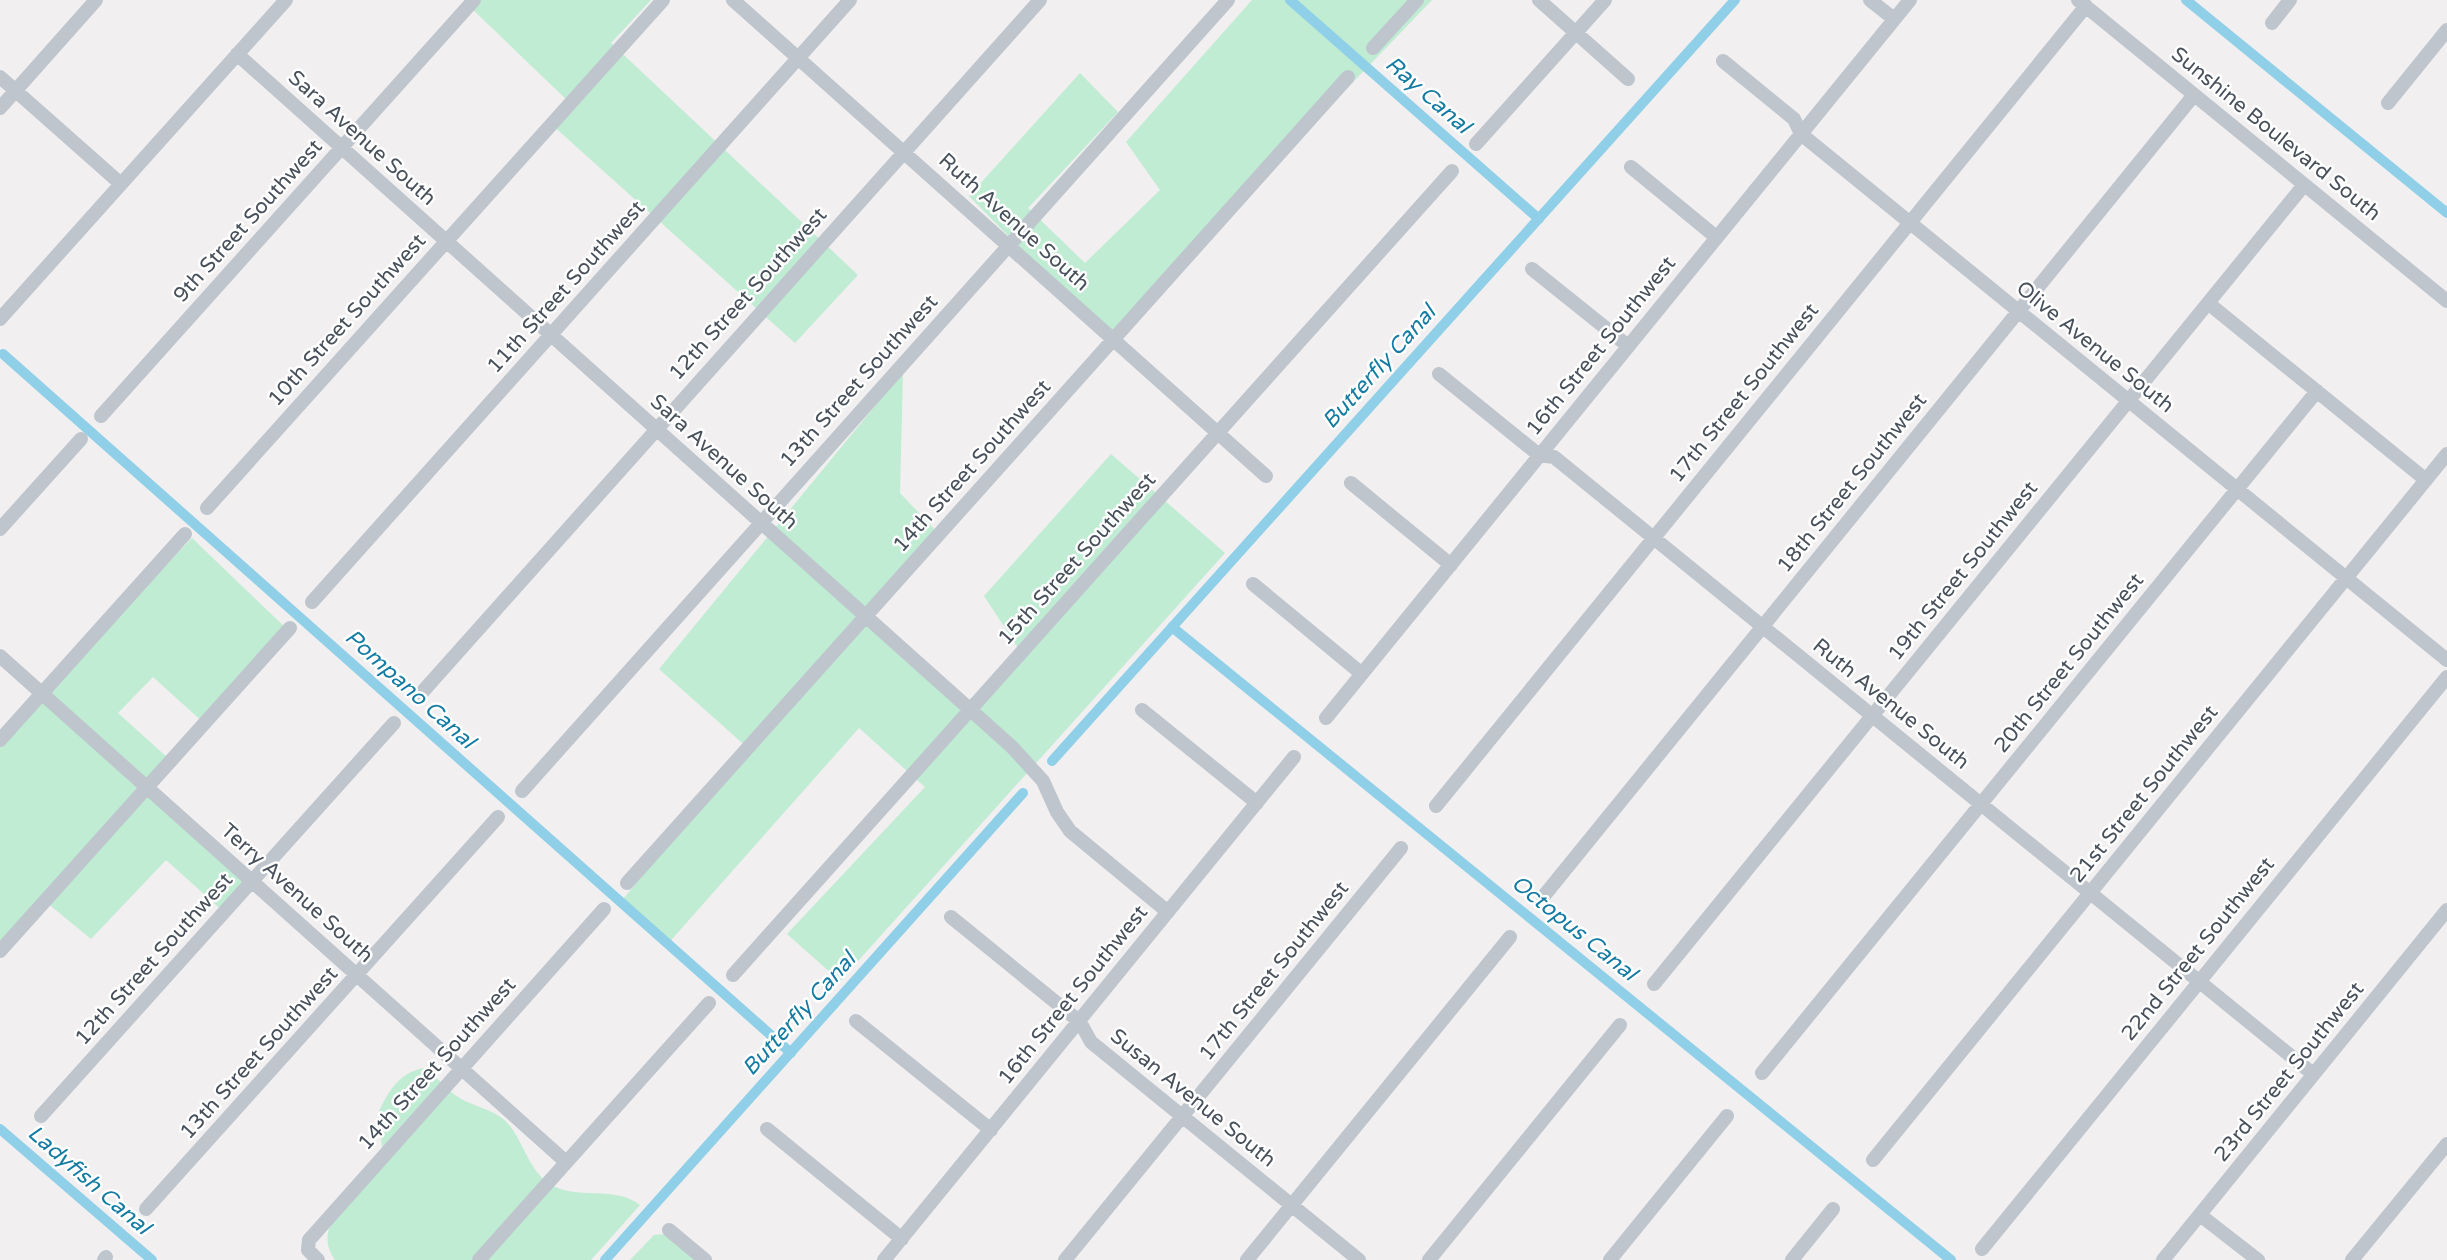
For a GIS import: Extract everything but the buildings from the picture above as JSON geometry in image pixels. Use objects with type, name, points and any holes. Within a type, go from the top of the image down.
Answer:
[{"type":"street","points":[[0,108],[96,0]]},
{"type":"street","points":[[0,319],[286,0]]},
{"type":"street","name":"9th Street Southwest","points":[[101,416],[474,0]]},
{"type":"street","name":"10th Street Southwest","points":[[207,508],[663,0]]},
{"type":"street","name":"Ruth Avenue South","points":[[733,0],[1266,476]]},
{"type":"street","name":"11th Street Southwest","points":[[312,602],[850,0]]},
{"type":"street","name":"12th Street Southwest","points":[[417,698],[1040,0]]},
{"type":"street","name":"13th Street Southwest","points":[[522,791],[1228,0]]},
{"type":"street","points":[[1373,48],[1417,0]]},
{"type":"street","points":[[1539,0],[1628,79]]},
{"type":"street","points":[[1476,144],[1605,0]]},
{"type":"street","points":[[1870,0],[1894,19]]},
{"type":"street","name":"16th Street Southwest","points":[[1326,718],[1910,0]]},
{"type":"street","points":[[2272,23],[2290,0]]},
{"type":"street","name":"Sunshine Boulevard South","points":[[2082,3],[2447,301]]},
{"type":"street","name":"17th Street Southwest","points":[[1436,806],[1910,224],[2082,3]]},
{"type":"street","points":[[2388,103],[2447,30]]},
{"type":"street","name":"Sara Avenue South","points":[[237,54],[1012,747],[1036,772],[1070,831],[1167,912]]},
{"type":"street","name":"Olive Avenue South","points":[[1723,61],[1794,119],[1801,134],[2447,660]]},
{"type":"street","points":[[0,77],[121,184]]},
{"type":"street","name":"14th Street Southwest","points":[[627,884],[1348,77]]},
{"type":"street","name":"18th Street Southwest","points":[[1543,897],[2194,95]]},
{"type":"street","points":[[1631,167],[1716,237]]},
{"type":"street","name":"15th Street Southwest","points":[[733,975],[1452,171]]},
{"type":"street","name":"19th Street Southwest","points":[[1654,984],[2304,185]]},
{"type":"street","points":[[1532,269],[1628,346]]},
{"type":"street","points":[[2208,303],[2426,480]]},
{"type":"street","name":"Ruth Avenue South","points":[[1439,374],[1539,455],[1554,457],[2313,1074]]},
{"type":"street","name":"20th Street Southwest","points":[[1762,1073],[2317,391]]},
{"type":"street","points":[[0,529],[81,439]]},
{"type":"street","name":"21st Street Southwest","points":[[1873,1160],[2447,454]]},
{"type":"street","points":[[1351,483],[1450,565]]},
{"type":"street","points":[[0,740],[185,534]]},
{"type":"street","points":[[1253,585],[1362,674]]},
{"type":"street","points":[[0,951],[290,628]]},
{"type":"street","name":"Terry Avenue South","points":[[0,656],[566,1162]]},
{"type":"street","name":"22nd Street Southwest","points":[[1982,1249],[2447,677]]},
{"type":"street","points":[[1142,710],[1257,803]]},
{"type":"street","name":"12th Street Southwest","points":[[41,1116],[394,723]]},
{"type":"street","name":"16th Street Southwest","points":[[884,1260],[1294,757]]},
{"type":"street","name":"13th Street Southwest","points":[[147,1209],[498,817]]},
{"type":"street","name":"17th Street Southwest","points":[[1065,1260],[1401,848]]},
{"type":"street","name":"14th Street Southwest","points":[[313,1255],[309,1240],[604,909]]},
{"type":"street","name":"23rd Street Southwest","points":[[2163,1260],[2447,910]]},
{"type":"street","name":"Susan Avenue South","points":[[951,917],[1080,1022],[1091,1042],[1359,1260]]},
{"type":"street","points":[[1247,1260],[1510,937]]},
{"type":"street","points":[[479,1260],[709,1003]]},
{"type":"street","points":[[856,1021],[991,1130]]},
{"type":"street","points":[[1429,1260],[1620,1025]]},
{"type":"street","points":[[1610,1260],[1727,1116]]},
{"type":"street","points":[[767,1129],[902,1239]]},
{"type":"street","points":[[2352,1260],[2447,1144]]},
{"type":"street","points":[[1792,1260],[1833,1209]]},
{"type":"street","points":[[2200,1215],[2258,1260]]},
{"type":"street","points":[[669,1230],[705,1260]]},
{"type":"green space","points":[[473,0],[651,0],[611,43],[858,275],[795,343],[551,124],[570,103],[468,5]]},
{"type":"green space","points":[[1252,0],[1432,0],[1108,337],[969,196],[1080,73],[1118,112],[1028,208],[1085,263],[1160,190],[1126,142]]},
{"type":"green space","points":[[903,372],[900,493],[937,532],[867,611],[976,708],[1024,657],[984,596],[1111,454],[1225,553],[840,981],[787,934],[925,787],[859,728],[665,947],[618,905],[749,749],[659,669]]},
{"type":"green space","points":[[192,538],[291,633],[205,724],[153,677],[118,713],[169,759],[145,786],[254,884],[224,912],[166,860],[91,939],[46,902],[0,953],[0,739]]},
{"type":"green space","points":[[423,1068],[455,1095],[504,1120],[515,1133],[531,1164],[548,1183],[571,1192],[618,1195],[640,1205],[591,1260],[335,1260],[328,1246],[328,1232],[333,1219],[379,1162],[382,1150],[378,1116],[380,1110],[399,1081],[409,1073]]},
{"type":"green space","points":[[666,1234],[698,1260],[630,1260],[654,1235]]},
{"type":"waterway","name":"Ray Canal","points":[[1290,0],[1539,219]]},
{"type":"waterway","name":"Butterfly Canal","points":[[1052,761],[1735,0]]},
{"type":"waterway","points":[[2186,0],[2447,213]]},
{"type":"waterway","name":"Pompano Canal","points":[[3,354],[791,1053]]},
{"type":"waterway","name":"Octopus Canal","points":[[1172,627],[1951,1260]]},
{"type":"waterway","name":"Butterfly Canal","points":[[605,1260],[1023,793]]},
{"type":"waterway","name":"Ladyfish Canal","points":[[0,1129],[152,1260]]}]
